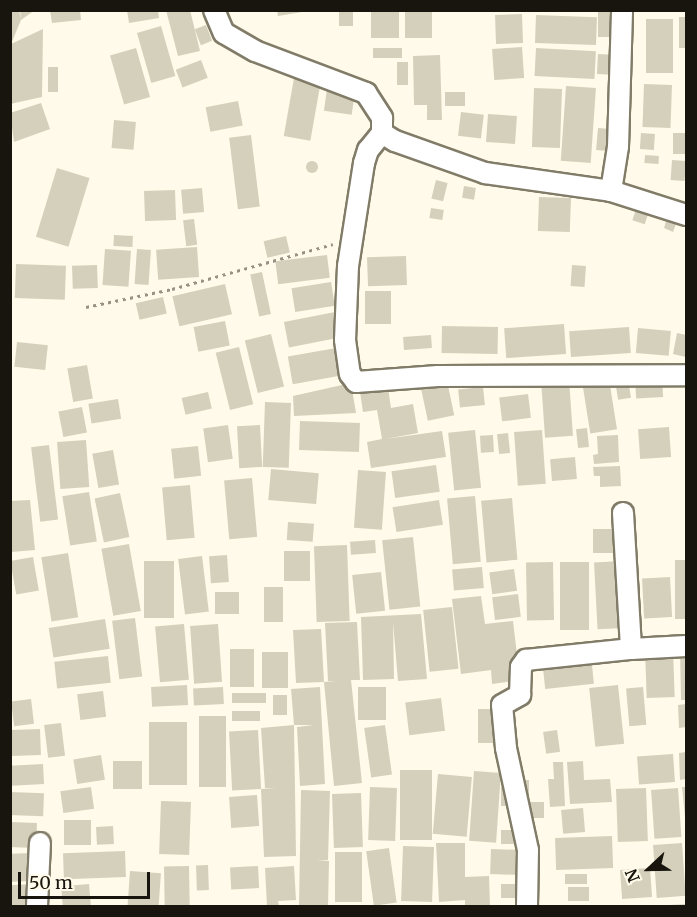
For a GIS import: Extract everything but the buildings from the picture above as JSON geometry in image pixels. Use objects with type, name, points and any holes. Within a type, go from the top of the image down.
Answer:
[{"type":"street","points":[[214,10],[224,33],[255,51],[366,93],[382,118],[382,133],[368,150],[364,163],[344,318],[347,359],[356,382],[438,376],[687,375]]},
{"type":"street","points":[[611,191],[618,147],[622,10]]},
{"type":"street","points":[[382,133],[434,157],[485,172],[611,191],[687,215]]},
{"type":"street","points":[[623,513],[631,649]]},
{"type":"street","points":[[527,906],[528,850],[506,748],[503,704],[520,695],[521,667],[526,660],[631,649],[687,646]]},
{"type":"street","points":[[37,906],[40,843]]},
{"type":"path","points":[[86,307],[172,289],[334,243],[353,244]]}]
